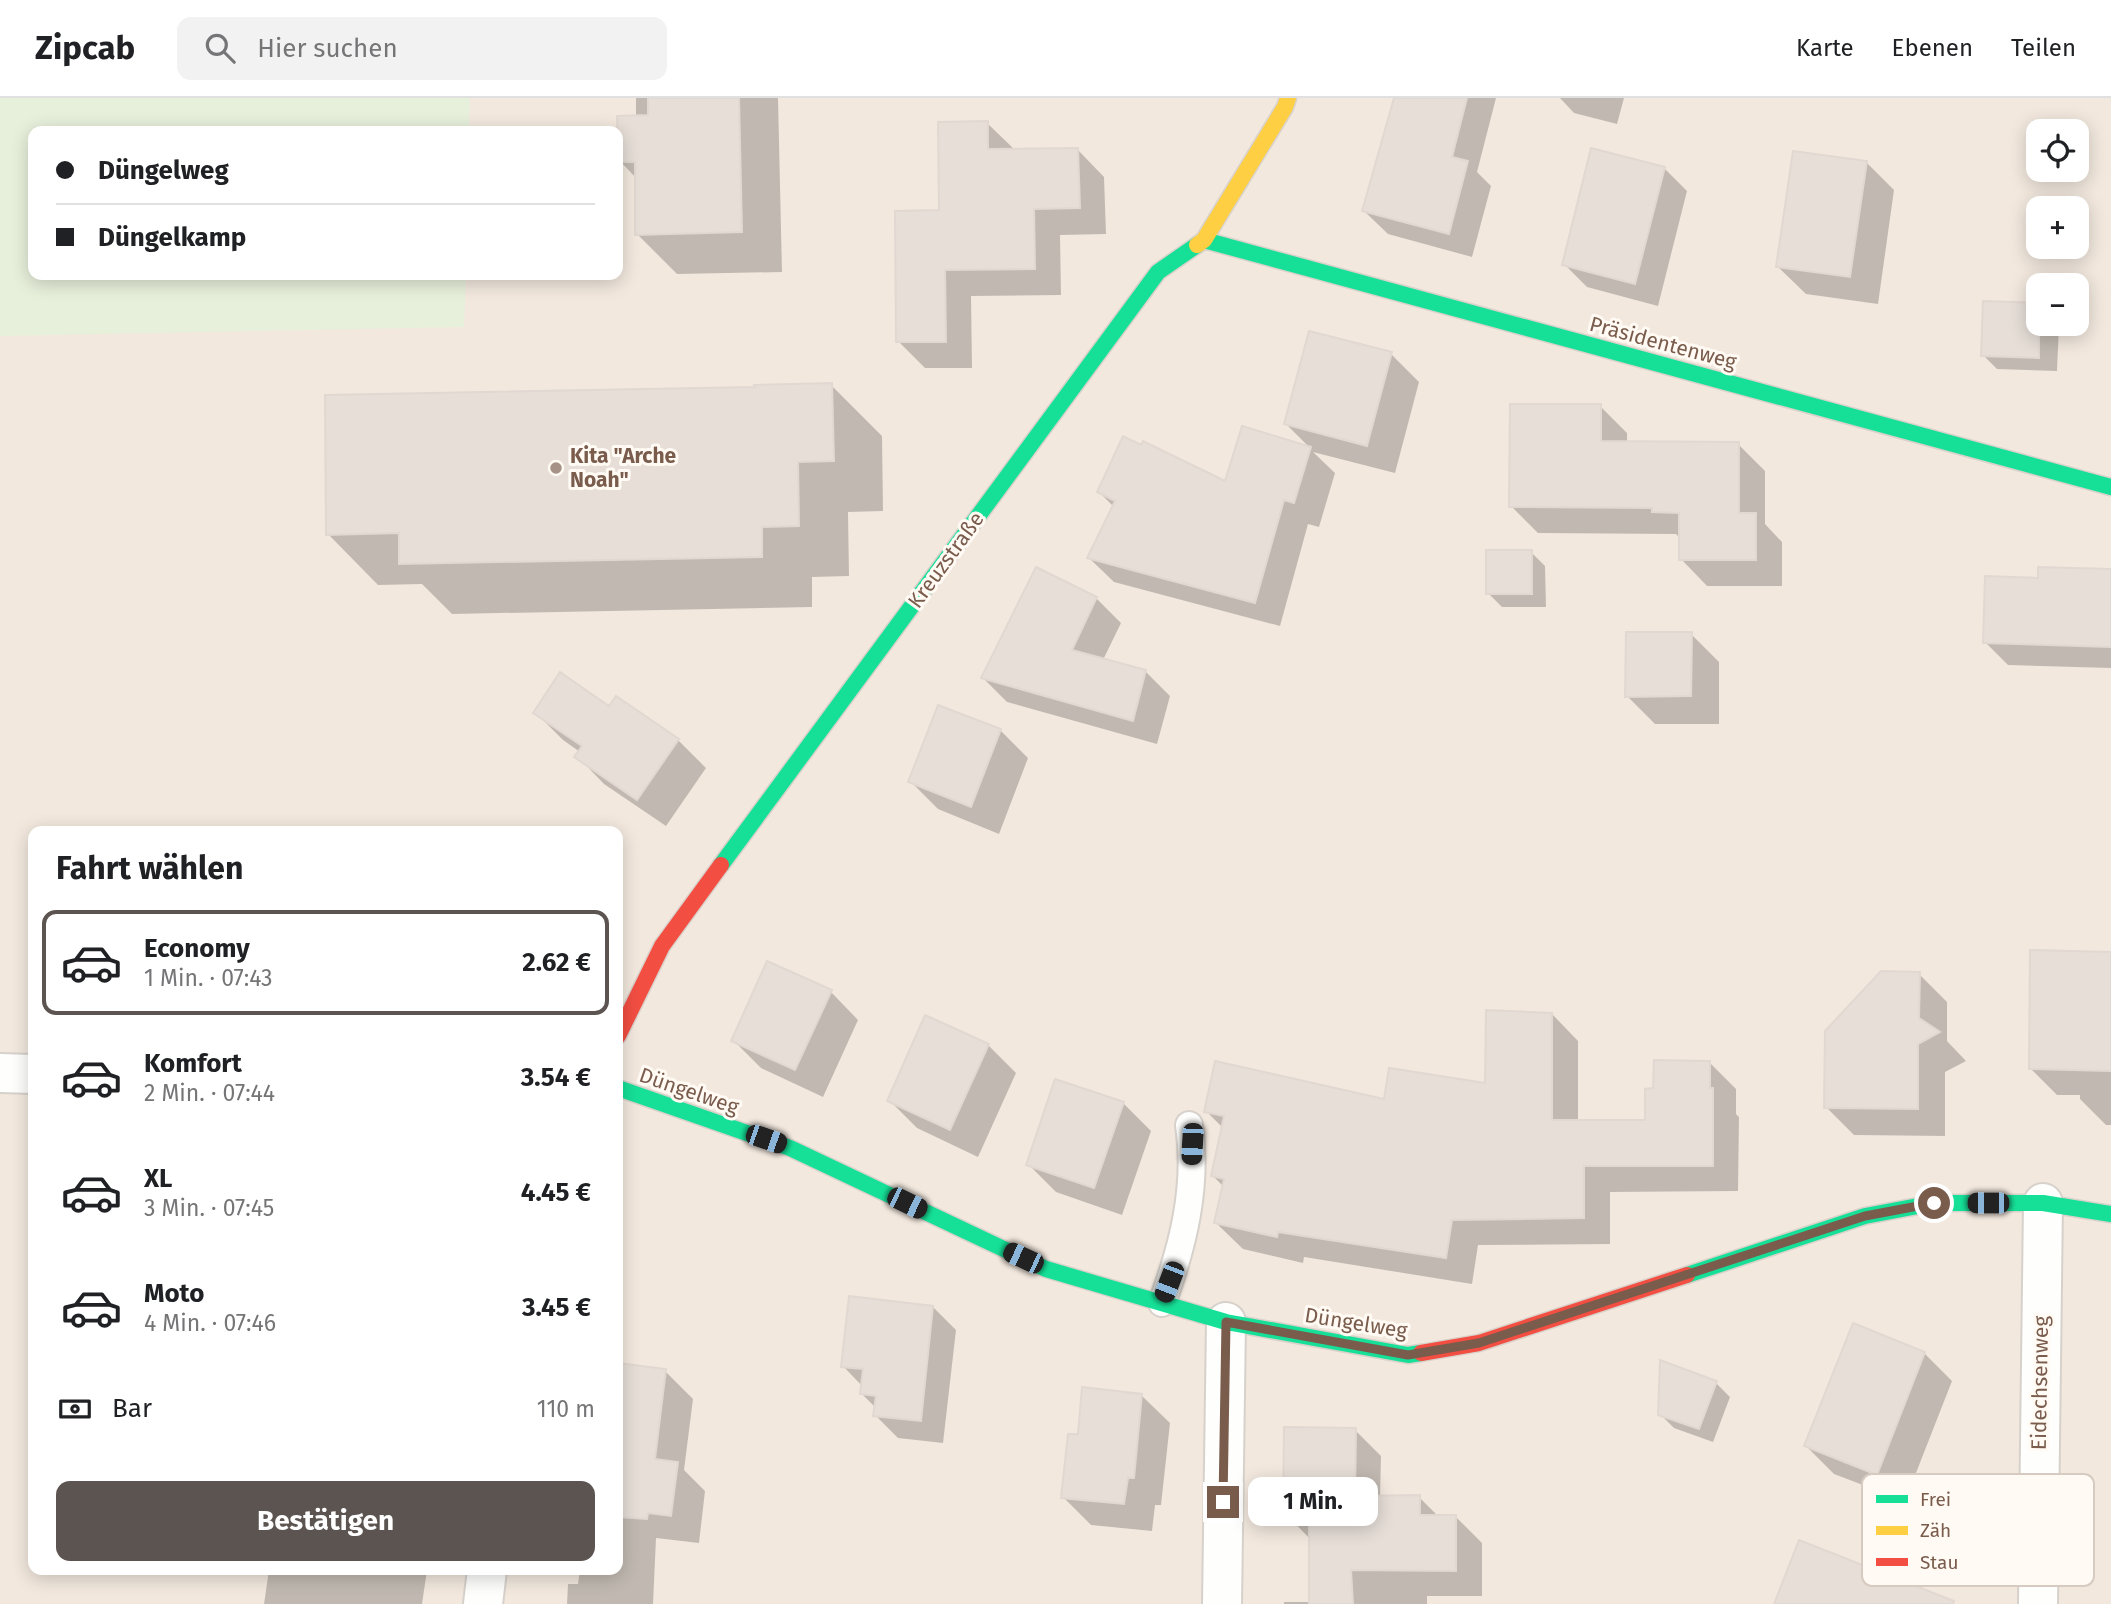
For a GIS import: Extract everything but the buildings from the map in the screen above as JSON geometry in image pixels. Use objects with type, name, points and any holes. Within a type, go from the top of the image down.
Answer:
[{"type":"street","name":"Kreuzstraße","points":[[623,1026],[662,946],[1149,283],[1158,272],[1204,240],[1288,98]]},
{"type":"street","name":"Präsidentenweg","points":[[1204,240],[2111,486]]},
{"type":"street","points":[[0,1073],[28,1074]]},
{"type":"street","name":"Düngelweg","points":[[623,1090],[790,1148],[1046,1269],[1226,1322],[1408,1355],[1479,1343],[1865,1216],[1934,1203],[2043,1203],[2111,1214]]},
{"type":"street","name":"Eidechsenweg","points":[[2040,1474],[2043,1203]]},
{"type":"street","points":[[1222,1604],[1226,1322]]},
{"type":"street","points":[[483,1604],[486,1575]]},
{"type":"street","name":"Eidechsenweg","points":[[2038,1586],[2038,1604]]},
{"type":"lane","points":[[1162,1303],[1177,1262],[1189,1206],[1192,1144],[1189,1125]]},
{"type":"shaded area","points":[[0,98],[2111,98],[2111,1604],[0,1604]]},
{"type":"green space","points":[[0,98],[470,98],[469,126],[28,126],[28,280],[466,280],[464,327],[0,336]]},
{"type":"traffic: fast","points":[[1204,240],[2111,487]]},
{"type":"traffic: fast","points":[[721,865],[1158,272],[1197,245]]},
{"type":"traffic: fast","points":[[623,1090],[790,1148],[1046,1269],[1226,1322],[1408,1355],[1421,1353]]},
{"type":"traffic: fast","points":[[1687,1275],[1865,1216],[1934,1203],[2043,1203],[2111,1214]]},
{"type":"traffic: slow","points":[[1197,245],[1204,240],[1288,98]]},
{"type":"traffic: jam","points":[[623,1026],[662,946],[721,865]]},
{"type":"traffic: jam","points":[[1421,1353],[1479,1343],[1687,1275]]},
{"type":"place","name":"Kita \"Arche Noah\"","points":[[556,468]]},
{"type":"route","points":[[1223,1502],[1226,1322],[1408,1355],[1479,1343],[1865,1216],[1934,1203]]}]
